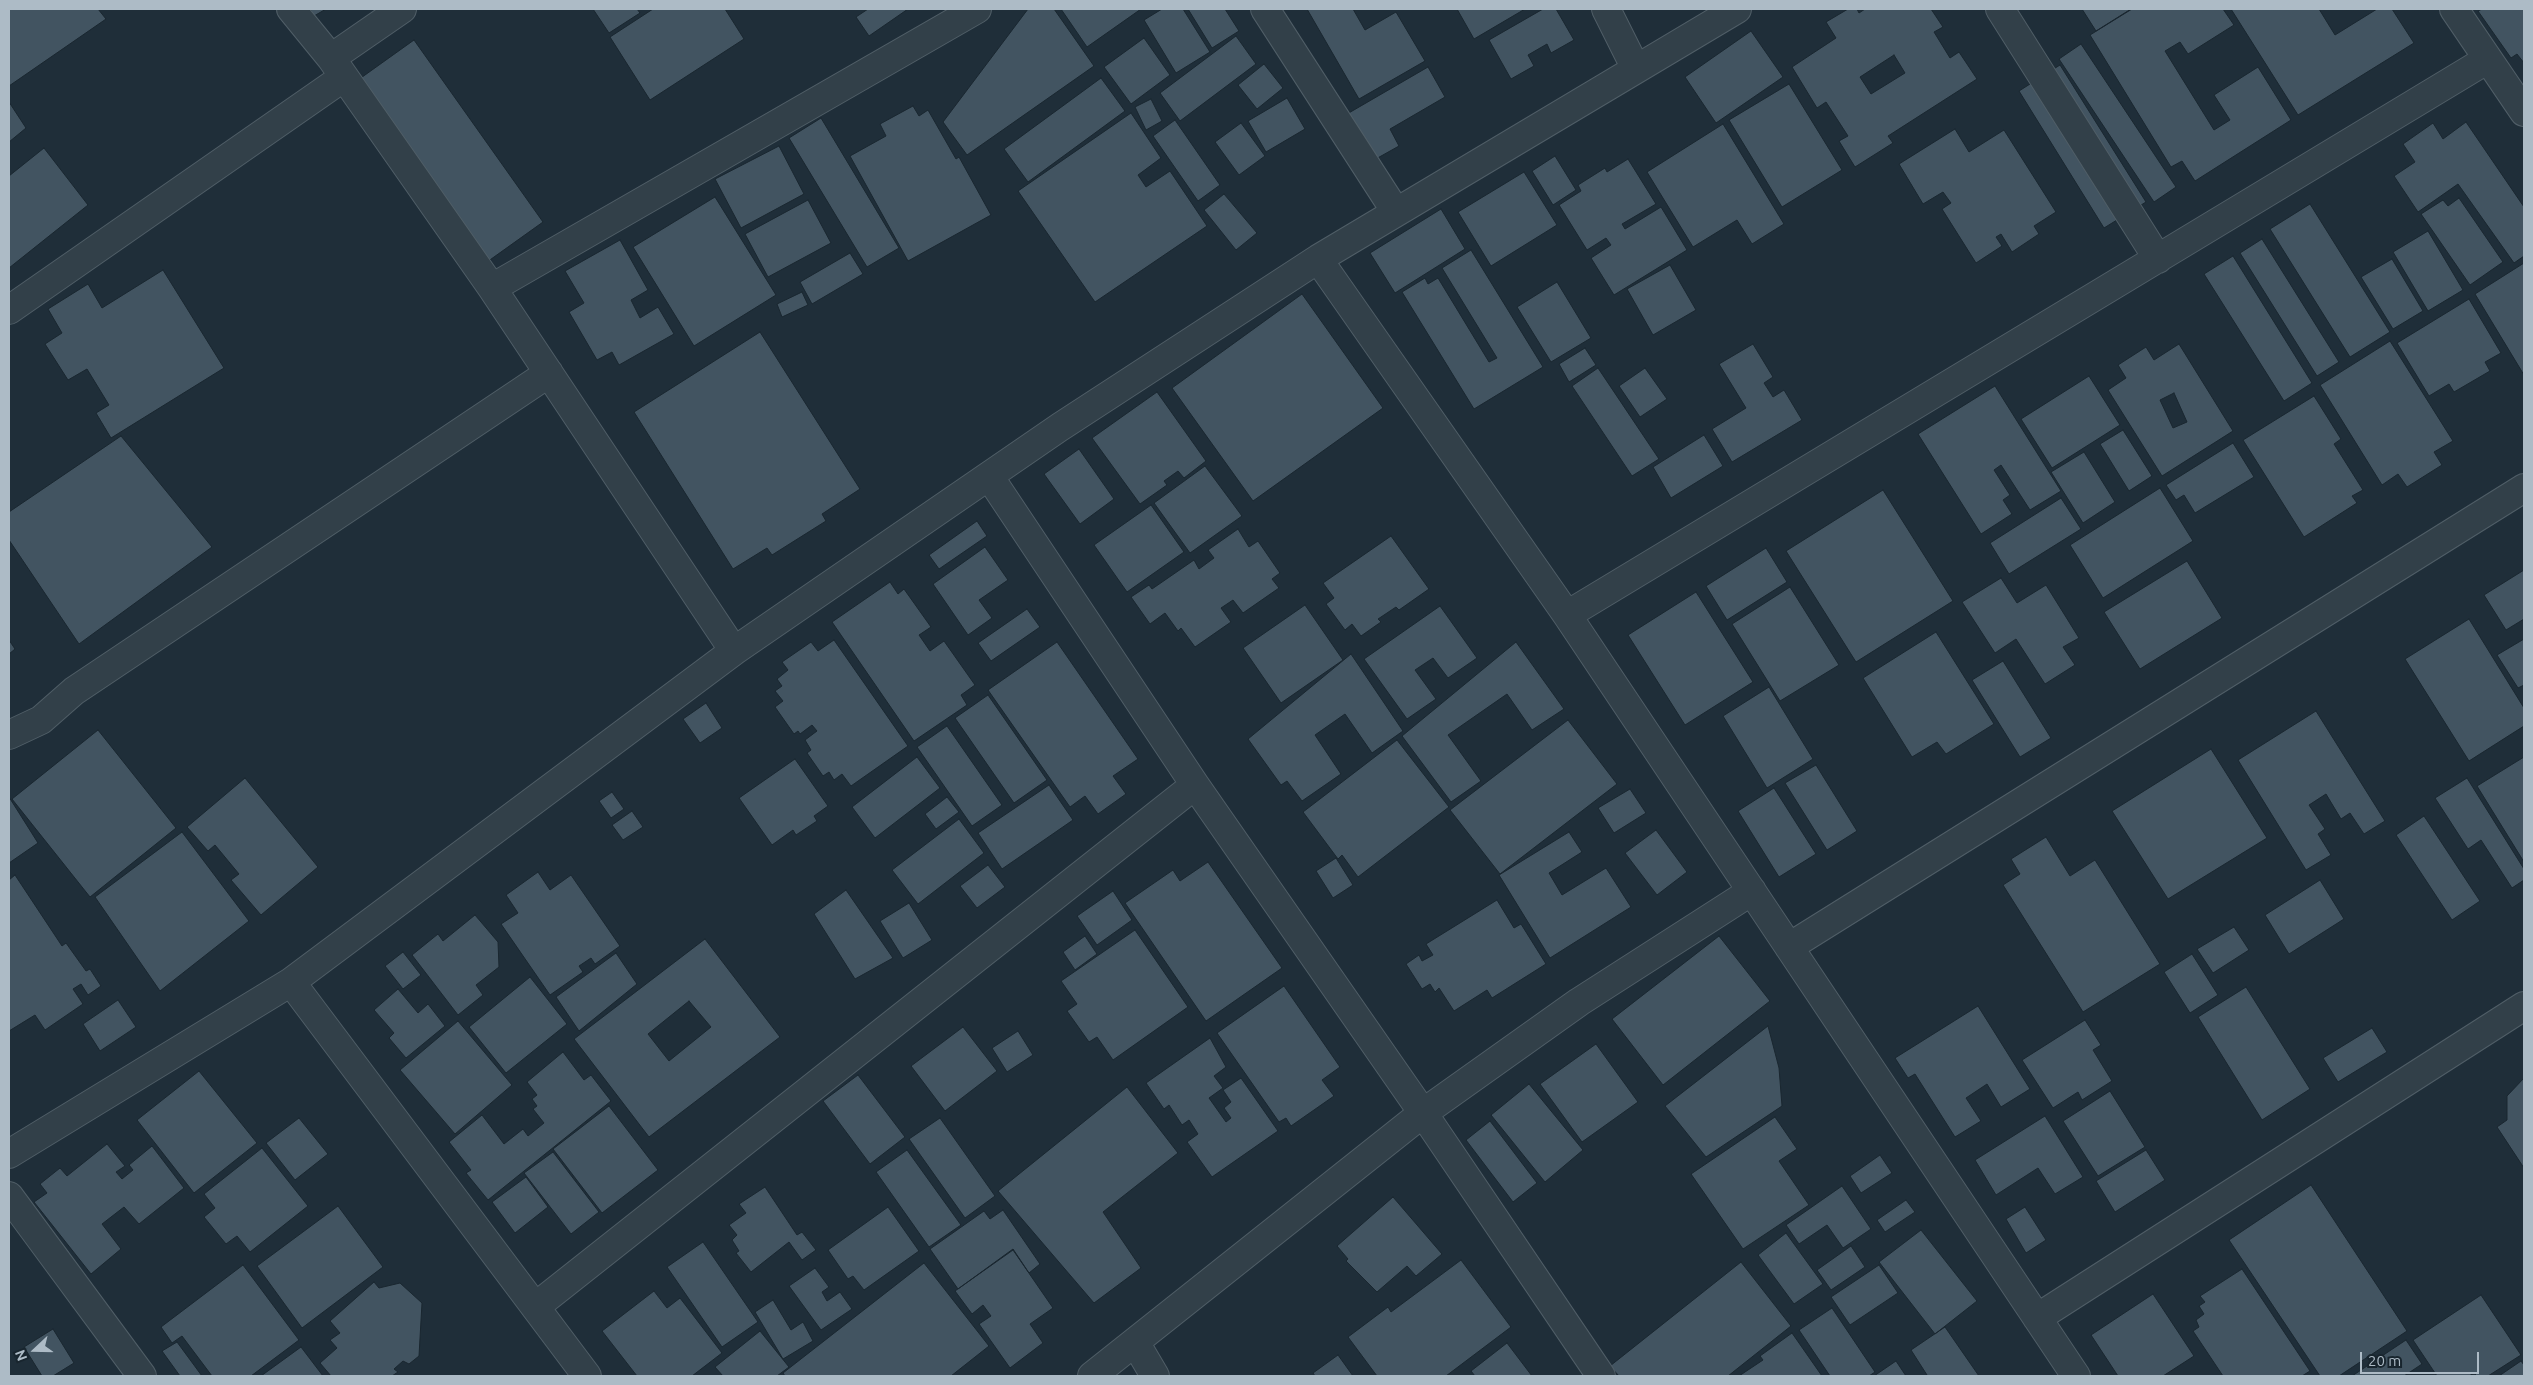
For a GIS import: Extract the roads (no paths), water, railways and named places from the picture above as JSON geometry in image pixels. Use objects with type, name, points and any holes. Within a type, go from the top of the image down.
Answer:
[{"type":"street","points":[[291,9],[337,68],[492,288],[734,651]]},
{"type":"street","points":[[9,310],[337,68],[402,9]]},
{"type":"street","points":[[492,288],[977,9]]},
{"type":"street","points":[[1265,9],[1396,212]]},
{"type":"street","points":[[1606,9],[1636,69]]},
{"type":"street","points":[[9,1154],[291,982],[734,651],[989,476],[1318,259],[1737,9]]},
{"type":"street","points":[[2000,9],[2158,259]]},
{"type":"street","points":[[2454,9],[2524,112]]},
{"type":"street","points":[[1567,615],[2488,59]]},
{"type":"street","points":[[1318,259],[1567,615],[2076,1376]]},
{"type":"street","points":[[9,735],[41,720],[74,691],[549,373]]},
{"type":"street","points":[[989,476],[1195,785],[1423,1113],[1602,1376]]},
{"type":"street","points":[[1789,947],[2524,488]]},
{"type":"street","points":[[535,1307],[1195,785]]},
{"type":"street","points":[[1092,1376],[1423,1113],[1580,1002],[1752,891]]},
{"type":"street","points":[[291,982],[587,1376]]},
{"type":"street","points":[[2037,1318],[2524,1006]]},
{"type":"street","points":[[9,1196],[142,1376]]},
{"type":"street","points":[[1135,1342],[1155,1376]]}]
